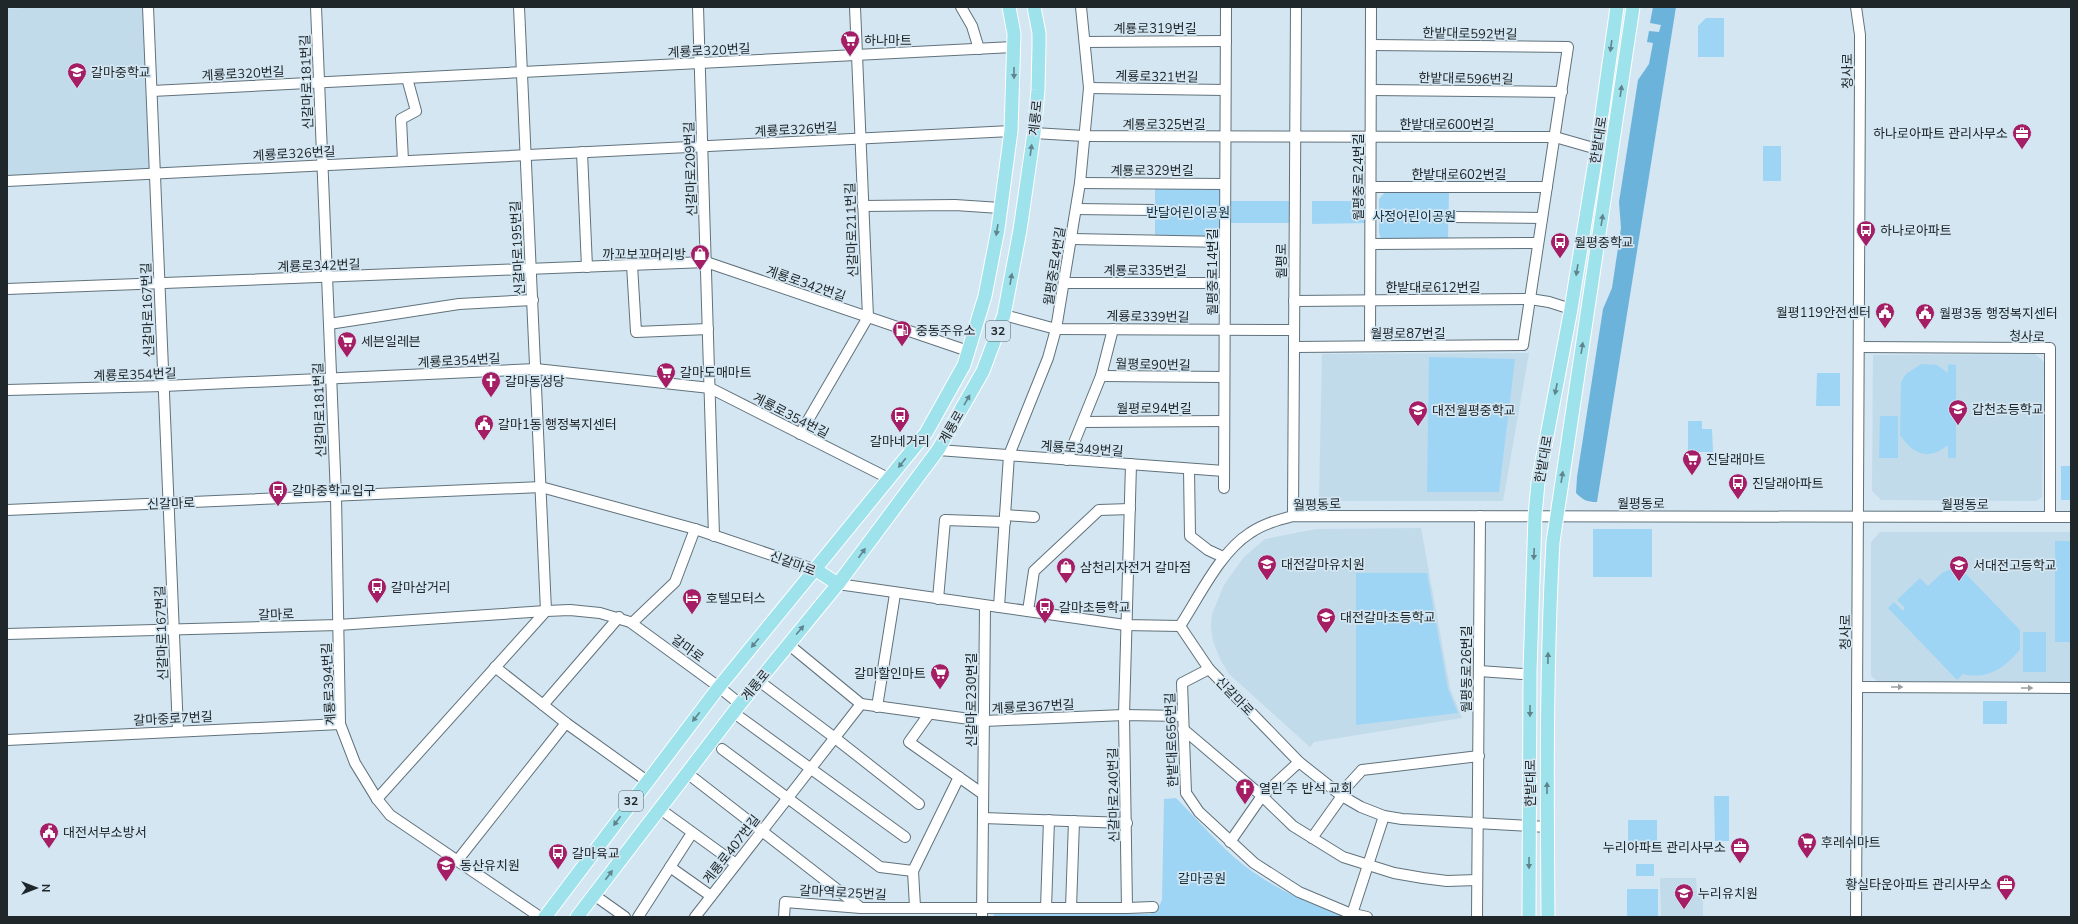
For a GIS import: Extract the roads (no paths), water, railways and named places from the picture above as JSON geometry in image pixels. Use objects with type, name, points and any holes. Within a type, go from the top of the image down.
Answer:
[{"type":"main road","name":"계룡로","points":[[545,917],[719,686],[816,570],[926,433],[964,365],[985,296],[1011,131],[1014,34],[1009,7]]},
{"type":"main road","name":"계룡로","points":[[577,917],[737,708],[838,584],[938,450],[983,370],[1004,315],[1020,230],[1034,133],[1039,33],[1034,7]]},
{"type":"main road","name":"한밭대로","points":[[1529,917],[1530,672],[1535,515],[1538,483],[1571,310],[1597,149],[1617,7]]},
{"type":"main road","name":"한밭대로","points":[[1548,917],[1548,624],[1553,542],[1633,7]]},
{"type":"main road","name":"신갈마로","points":[[816,570],[838,584]]},
{"type":"street","name":"신갈마로167번길","points":[[148,7],[178,731]]},
{"type":"street","name":"신갈마로181번길","points":[[316,7],[336,496]]},
{"type":"street","name":"신갈마로195번길","points":[[520,7],[541,487]]},
{"type":"street","name":"신갈마로209번길","points":[[698,7],[714,536]]},
{"type":"street","name":"신갈마로211번길","points":[[855,7],[868,317]]},
{"type":"street","points":[[961,7],[972,26],[979,49]]},
{"type":"street","name":"월평중로4번길","points":[[999,607],[1009,455],[1048,358],[1056,328],[1065,283],[1080,183],[1089,88],[1081,7]]},
{"type":"street","name":"월평중로14번길","points":[[1224,488],[1226,7]]},
{"type":"street","name":"월평로","points":[[1293,516],[1296,7]]},
{"type":"street","name":"월평중로24번길","points":[[1370,346],[1371,7]]},
{"type":"street","points":[[1856,7],[1860,35]]},
{"type":"street","points":[[1860,35],[1863,7]]},
{"type":"street","name":"청사로","points":[[1856,917],[1860,35]]},
{"type":"street","name":"계룡로319번길","points":[[1085,42],[1226,41]]},
{"type":"street","name":"한밭대로592번길","points":[[1371,45],[1568,47],[1562,92]]},
{"type":"street","name":"계룡로320번길","points":[[152,91],[1013,47]]},
{"type":"street","points":[[403,161],[401,119],[416,111],[407,78]]},
{"type":"street","name":"계룡로321번길","points":[[1089,88],[1225,90]]},
{"type":"street","name":"한밭대로596번길","points":[[1371,90],[1562,92]]},
{"type":"street","points":[[1530,299],[1562,92]]},
{"type":"street","name":"계룡로326번길","points":[[7,181],[1011,131]]},
{"type":"street","name":"계룡로325번길","points":[[1034,133],[1084,136],[1295,136]]},
{"type":"street","name":"한밭대로600번길","points":[[1295,136],[1555,137],[1597,149]]},
{"type":"street","points":[[582,152],[587,267]]},
{"type":"street","name":"계룡로329번길","points":[[1080,183],[1225,184]]},
{"type":"street","name":"한밭대로602번길","points":[[1371,187],[1547,187]]},
{"type":"street","points":[[863,206],[955,205],[1000,208]]},
{"type":"street","points":[[1076,209],[1153,210]]},
{"type":"street","points":[[1452,217],[1542,218]]},
{"type":"street","points":[[1072,239],[1225,242]]},
{"type":"street","points":[[1371,244],[1538,243]]},
{"type":"street","name":"계룡로342번길","points":[[7,289],[160,285],[706,262],[968,351]]},
{"type":"street","points":[[632,265],[636,332],[708,329]]},
{"type":"street","name":"계룡로335번길","points":[[1065,283],[1224,283]]},
{"type":"street","name":"한밭대로612번길","points":[[1294,301],[1530,299],[1549,302],[1571,310]]},
{"type":"street","name":"월평로87번길","points":[[1294,347],[1523,345],[1530,299]]},
{"type":"street","points":[[329,324],[459,304],[533,300]]},
{"type":"street","name":"계룡로339번길","points":[[1004,315],[1056,328],[1294,330]]},
{"type":"street","points":[[800,434],[868,317]]},
{"type":"street","points":[[1101,376],[1113,329]]},
{"type":"street","name":"청사로","points":[[1859,347],[2050,348],[2050,517]]},
{"type":"street","name":"계룡로354번길","points":[[7,390],[164,386],[536,369],[710,388],[890,478]]},
{"type":"street","name":"월평로90번길","points":[[1067,460],[1101,376],[1224,377]]},
{"type":"street","name":"월평로94번길","points":[[1083,422],[1224,421]]},
{"type":"street","name":"계룡로349번길","points":[[938,450],[1224,471]]},
{"type":"street","points":[[1125,625],[1131,464]]},
{"type":"street","points":[[1189,469],[1190,536],[1208,550],[1223,556]]},
{"type":"street","points":[[377,799],[546,611],[541,487]]},
{"type":"street","name":"신갈마로","points":[[7,510],[541,487],[695,529],[816,570]]},
{"type":"street","points":[[336,496],[338,626]]},
{"type":"street","points":[[1028,611],[1034,571],[1099,510],[1130,510]]},
{"type":"street","name":"월평동로","points":[[1180,626],[1223,556],[1237,542],[1249,533],[1266,524],[1293,516],[1557,515],[2071,517]]},
{"type":"street","name":"월평동로26번길","points":[[1477,917],[1480,516]]},
{"type":"street","points":[[938,599],[945,520],[1034,517]]},
{"type":"street","points":[[632,623],[675,582],[695,529]]},
{"type":"street","name":"신갈마로","points":[[838,584],[896,594],[1125,625],[1180,626],[1209,669],[1299,762],[1341,795],[1361,807],[1384,816],[1430,821],[1530,824],[1548,827]]},
{"type":"street","points":[[877,706],[896,594]]},
{"type":"street","name":"신갈마로230번길","points":[[982,912],[985,606]]},
{"type":"street","name":"갈마로","points":[[7,634],[338,626],[546,611],[585,611],[619,618],[632,623],[719,686],[737,708],[810,769]]},
{"type":"street","points":[[543,705],[619,618]]},
{"type":"street","name":"신갈마로240번길","points":[[1125,625],[1124,715],[1127,823],[1127,908]]},
{"type":"street","name":"계룡로394번길","points":[[338,626],[340,724],[355,763],[377,799],[390,815],[540,917]]},
{"type":"street","points":[[788,644],[861,704]]},
{"type":"street","points":[[495,667],[566,723],[647,781]]},
{"type":"street","name":"한밭대로656번길","points":[[1209,669],[1182,683],[1186,793],[1199,812],[1254,863],[1299,892],[1352,914],[1367,917]]},
{"type":"street","points":[[1479,670],[1522,674],[1530,672]]},
{"type":"street","points":[[759,682],[835,738],[919,804]]},
{"type":"street","points":[[1858,687],[2071,688]]},
{"type":"street","name":"계룡로367번길","points":[[861,704],[984,721],[1124,715],[1182,716]]},
{"type":"street","name":"계룡로407번길","points":[[694,917],[861,704]]},
{"type":"street","points":[[929,714],[908,742],[983,794]]},
{"type":"street","points":[[457,861],[566,723]]},
{"type":"street","name":"갈마중로7번길","points":[[7,740],[340,724]]},
{"type":"street","points":[[1183,729],[1262,796],[1293,826],[1343,857],[1394,873],[1422,878],[1447,881],[1478,880]]},
{"type":"street","points":[[722,749],[880,866],[913,871]]},
{"type":"street","points":[[1312,838],[1341,795],[1362,770],[1479,756]]},
{"type":"street","points":[[1230,842],[1262,796],[1299,762]]},
{"type":"street","points":[[810,769],[905,837]]},
{"type":"street","points":[[687,773],[762,830],[860,908]]},
{"type":"street","points":[[915,907],[913,871],[959,777]]},
{"type":"street","points":[[660,809],[736,864]]},
{"type":"street","points":[[1352,914],[1366,865],[1384,816]]},
{"type":"street","points":[[983,818],[1127,823]]},
{"type":"street","points":[[1046,908],[1049,820]]},
{"type":"street","points":[[1071,908],[1074,821]]},
{"type":"street","points":[[638,917],[692,833]]},
{"type":"street","points":[[670,868],[711,896]]},
{"type":"street","points":[[594,896],[625,917]]},
{"type":"street","name":"갈마역로25번길","points":[[784,917],[785,902],[860,908],[915,907],[982,912]]},
{"type":"street","points":[[982,912],[1046,908],[1153,907]]},
{"type":"place","name":"하나마트","points":[[850,57]]},
{"type":"place","name":"갈마중학교","points":[[77,89]]},
{"type":"place","name":"하나로아파트 관리사무소","points":[[2022,150]]},
{"type":"place","name":"하나로아파트","points":[[1866,247]]},
{"type":"place","name":"월평중학교","points":[[1560,259]]},
{"type":"place","name":"까꼬보꼬머리방","points":[[700,271]]},
{"type":"place","name":"월평119안전센터","points":[[1885,329]]},
{"type":"place","name":"월평3동 행정복지센터","points":[[1925,330]]},
{"type":"place","name":"중동주유소","points":[[902,347]]},
{"type":"place","name":"세븐일레븐","points":[[347,358]]},
{"type":"place","name":"갈마도매마트","points":[[666,389]]},
{"type":"place","name":"갈마동성당","points":[[491,398]]},
{"type":"place","name":"갑천초등학교","points":[[1958,426]]},
{"type":"place","name":"대전월평중학교","points":[[1418,427]]},
{"type":"place","name":"갈마네거리","points":[[900,433]]},
{"type":"place","name":"갈마1동 행정복지센터","points":[[484,441]]},
{"type":"place","name":"진달래마트","points":[[1692,476]]},
{"type":"place","name":"진달래아파트","points":[[1738,500]]},
{"type":"place","name":"갈마중학교입구","points":[[278,507]]},
{"type":"place","name":"대전갈마유치원","points":[[1267,581]]},
{"type":"place","name":"서대전고등학교","points":[[1959,582]]},
{"type":"place","name":"삼천리자전거 갈마점","points":[[1066,584]]},
{"type":"place","name":"갈마삼거리","points":[[377,604]]},
{"type":"place","name":"호텔모터스","points":[[692,615]]},
{"type":"place","name":"갈마초등학교","points":[[1045,624]]},
{"type":"place","name":"대전갈마초등학교","points":[[1326,634]]},
{"type":"place","name":"갈마할인마트","points":[[940,690]]},
{"type":"place","name":"열린 주 반석 교회","points":[[1245,805]]},
{"type":"place","name":"대전서부소방서","points":[[49,849]]},
{"type":"place","name":"후레쉬마트","points":[[1807,859]]},
{"type":"place","name":"누리아파트 관리사무소","points":[[1740,864]]},
{"type":"place","name":"갈마육교","points":[[558,870]]},
{"type":"place","name":"동산유치원","points":[[446,882]]},
{"type":"place","name":"황실타운아파트 관리사무소","points":[[2006,901]]},
{"type":"place","name":"누리유치원","points":[[1684,910]]},
{"type":"park label","name":"반달어린이공원","points":[[1188,212]]},
{"type":"park label","name":"사정어린이공원","points":[[1414,216]]},
{"type":"park label","name":"갈마공원","points":[[1202,878]]}]
